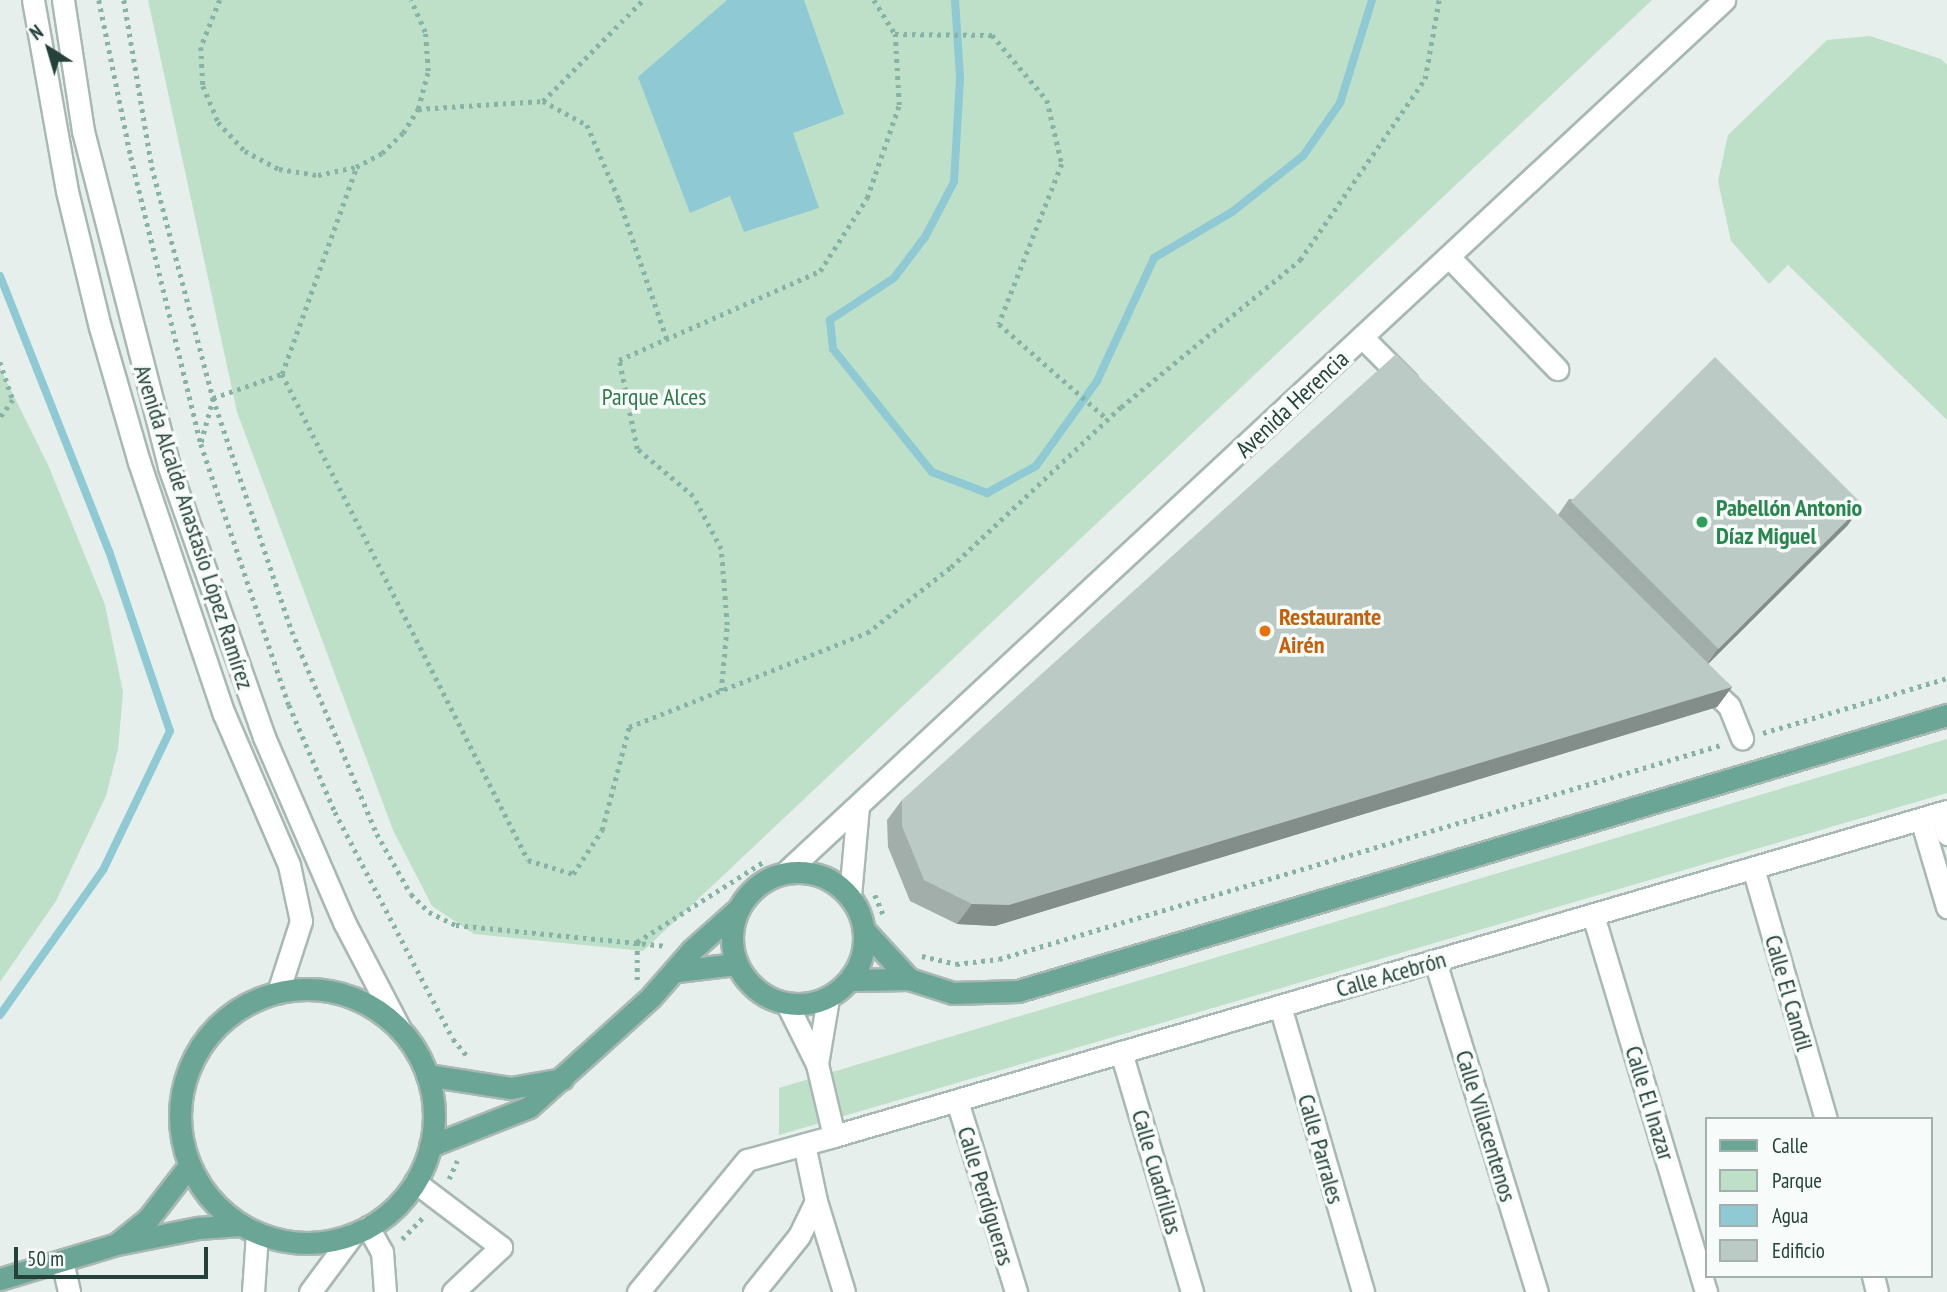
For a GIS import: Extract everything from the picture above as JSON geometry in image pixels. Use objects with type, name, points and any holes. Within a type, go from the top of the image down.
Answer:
[{"type":"main road","points":[[850,980],[909,979],[953,993],[1018,990],[1947,715]]},
{"type":"main road","points":[[430,1146],[529,1107],[564,1079],[677,971],[692,950],[738,909],[757,885],[786,872],[821,876],[850,896],[865,932],[909,979]]},
{"type":"main road","points":[[738,909],[731,936],[736,964],[757,990],[787,1004],[828,998],[850,980],[862,957],[865,932]]},
{"type":"main road","points":[[677,971],[736,964]]},
{"type":"main road","points":[[0,1279],[117,1244],[198,1228],[249,1229],[305,1243],[360,1230],[395,1207],[415,1182],[430,1146],[433,1098],[427,1075],[400,1029],[357,999],[331,991],[278,992],[244,1006],[215,1029],[193,1058],[181,1105],[180,1130],[189,1166],[211,1200],[249,1229]]},
{"type":"main road","points":[[427,1075],[511,1088],[564,1079]]},
{"type":"main road","points":[[117,1244],[148,1219],[189,1166]]},
{"type":"street","name":"Avenida Alcalde Anastasio López Ramírez","points":[[33,0],[67,191],[100,327],[139,462],[224,714],[289,865],[302,921],[278,992]]},
{"type":"street","name":"Avenida Alcalde Anastasio López Ramírez","points":[[63,0],[83,131],[169,467],[264,737],[344,922],[400,1029]]},
{"type":"street","name":"Avenida Herencia","points":[[786,872],[1724,0]]},
{"type":"street","points":[[1449,257],[1557,369]]},
{"type":"street","points":[[1363,338],[1420,396]]},
{"type":"street","points":[[1690,667],[1729,706],[1742,739]]},
{"type":"street","points":[[850,896],[858,806]]},
{"type":"street","points":[[1936,814],[1947,834]]},
{"type":"street","points":[[1936,814],[1947,907]]},
{"type":"street","name":"Calle Acebrón","points":[[638,1292],[747,1160],[1936,814]]},
{"type":"street","name":"Calle El Candil","points":[[1753,868],[1825,1117]]},
{"type":"street","name":"Calle El Inazar","points":[[1593,915],[1706,1292]]},
{"type":"street","name":"Calle Villacentenos","points":[[1435,961],[1537,1292]]},
{"type":"street","points":[[817,1064],[828,998]]},
{"type":"street","points":[[787,1004],[817,1064],[834,1136]]},
{"type":"street","name":"Calle Parrales","points":[[1280,1006],[1363,1292]]},
{"type":"street","name":"Calle Cuadrillas","points":[[1122,1052],[1192,1292]]},
{"type":"street","name":"Calle Perdigueras","points":[[957,1101],[1016,1292]]},
{"type":"street","points":[[804,1144],[816,1201],[844,1292]]},
{"type":"street","points":[[415,1182],[501,1247],[453,1292]]},
{"type":"street","points":[[754,1292],[799,1236],[816,1201]]},
{"type":"street","points":[[249,1229],[253,1292]]},
{"type":"street","points":[[310,1292],[360,1230],[382,1252],[385,1292]]},
{"type":"street","points":[[62,1261],[69,1292]]},
{"type":"path","points":[[99,0],[131,157],[201,444],[289,705],[335,812],[453,1039],[470,1060]]},
{"type":"path","points":[[124,0],[152,167],[213,398],[292,631],[377,834],[411,894],[429,912],[456,925],[637,942],[692,950]]},
{"type":"path","points":[[220,0],[201,47],[203,86],[218,122],[244,151],[279,169],[318,175],[356,167],[403,133],[418,108],[427,58],[425,32],[411,0]]},
{"type":"path","points":[[543,101],[643,0]]},
{"type":"path","points":[[721,691],[727,625],[721,549],[693,496],[637,449],[619,360],[820,271],[867,198],[899,105],[895,34],[874,0]]},
{"type":"path","points":[[356,167],[282,374],[528,860],[573,874],[602,830],[629,727],[867,633],[951,568],[1107,419],[1300,260],[1425,79],[1439,0]]},
{"type":"path","points":[[895,34],[935,37],[992,35],[1047,100],[1062,164],[999,324],[1107,419]]},
{"type":"path","points":[[418,108],[543,101],[587,125],[619,199],[667,338]]},
{"type":"path","points":[[0,362],[13,400],[0,418]]},
{"type":"path","points":[[213,398],[282,374]]},
{"type":"path","points":[[201,444],[213,398]]},
{"type":"path","points":[[911,949],[920,956],[956,964],[999,959],[1947,678]]},
{"type":"path","points":[[637,942],[778,851]]},
{"type":"path","points":[[875,886],[887,923]]},
{"type":"path","points":[[628,987],[636,979],[637,942]]},
{"type":"green space","name":"Parque Alces","points":[[148,0],[1652,0],[643,951],[474,934],[432,906],[393,830],[237,412]]},
{"type":"green space","points":[[1870,36],[1941,59],[1947,65],[1947,420],[1788,265],[1769,284],[1731,241],[1718,181],[1728,135],[1827,40]]},
{"type":"green space","points":[[0,368],[49,467],[105,605],[123,692],[118,749],[106,796],[56,901],[0,982]]},
{"type":"green space","points":[[1947,739],[1947,793],[779,1135],[779,1088]]},
{"type":"water","points":[[727,0],[804,0],[844,114],[793,133],[819,208],[744,232],[730,196],[690,213],[638,77]]},
{"type":"building","points":[[1396,354],[1732,687],[1009,905],[972,904],[924,880],[902,826],[902,800]]},
{"type":"building","name":"Pabellón Antonio Díaz Miguel","points":[[1715,357],[1863,505],[1719,649],[1571,501]]},
{"type":"waterway","points":[[955,0],[960,78],[954,182],[925,237],[894,278],[830,320],[833,349],[932,472],[987,493],[1036,466],[1097,381],[1154,258],[1232,212],[1303,156],[1340,103],[1372,0]]},
{"type":"waterway","points":[[0,276],[109,551],[170,731],[103,870],[0,1015]]},
{"type":"place","name":"Pabellón Antonio Díaz Miguel","points":[[1702,522]]},
{"type":"place","name":"Restaurante Airén","points":[[1265,631]]}]
